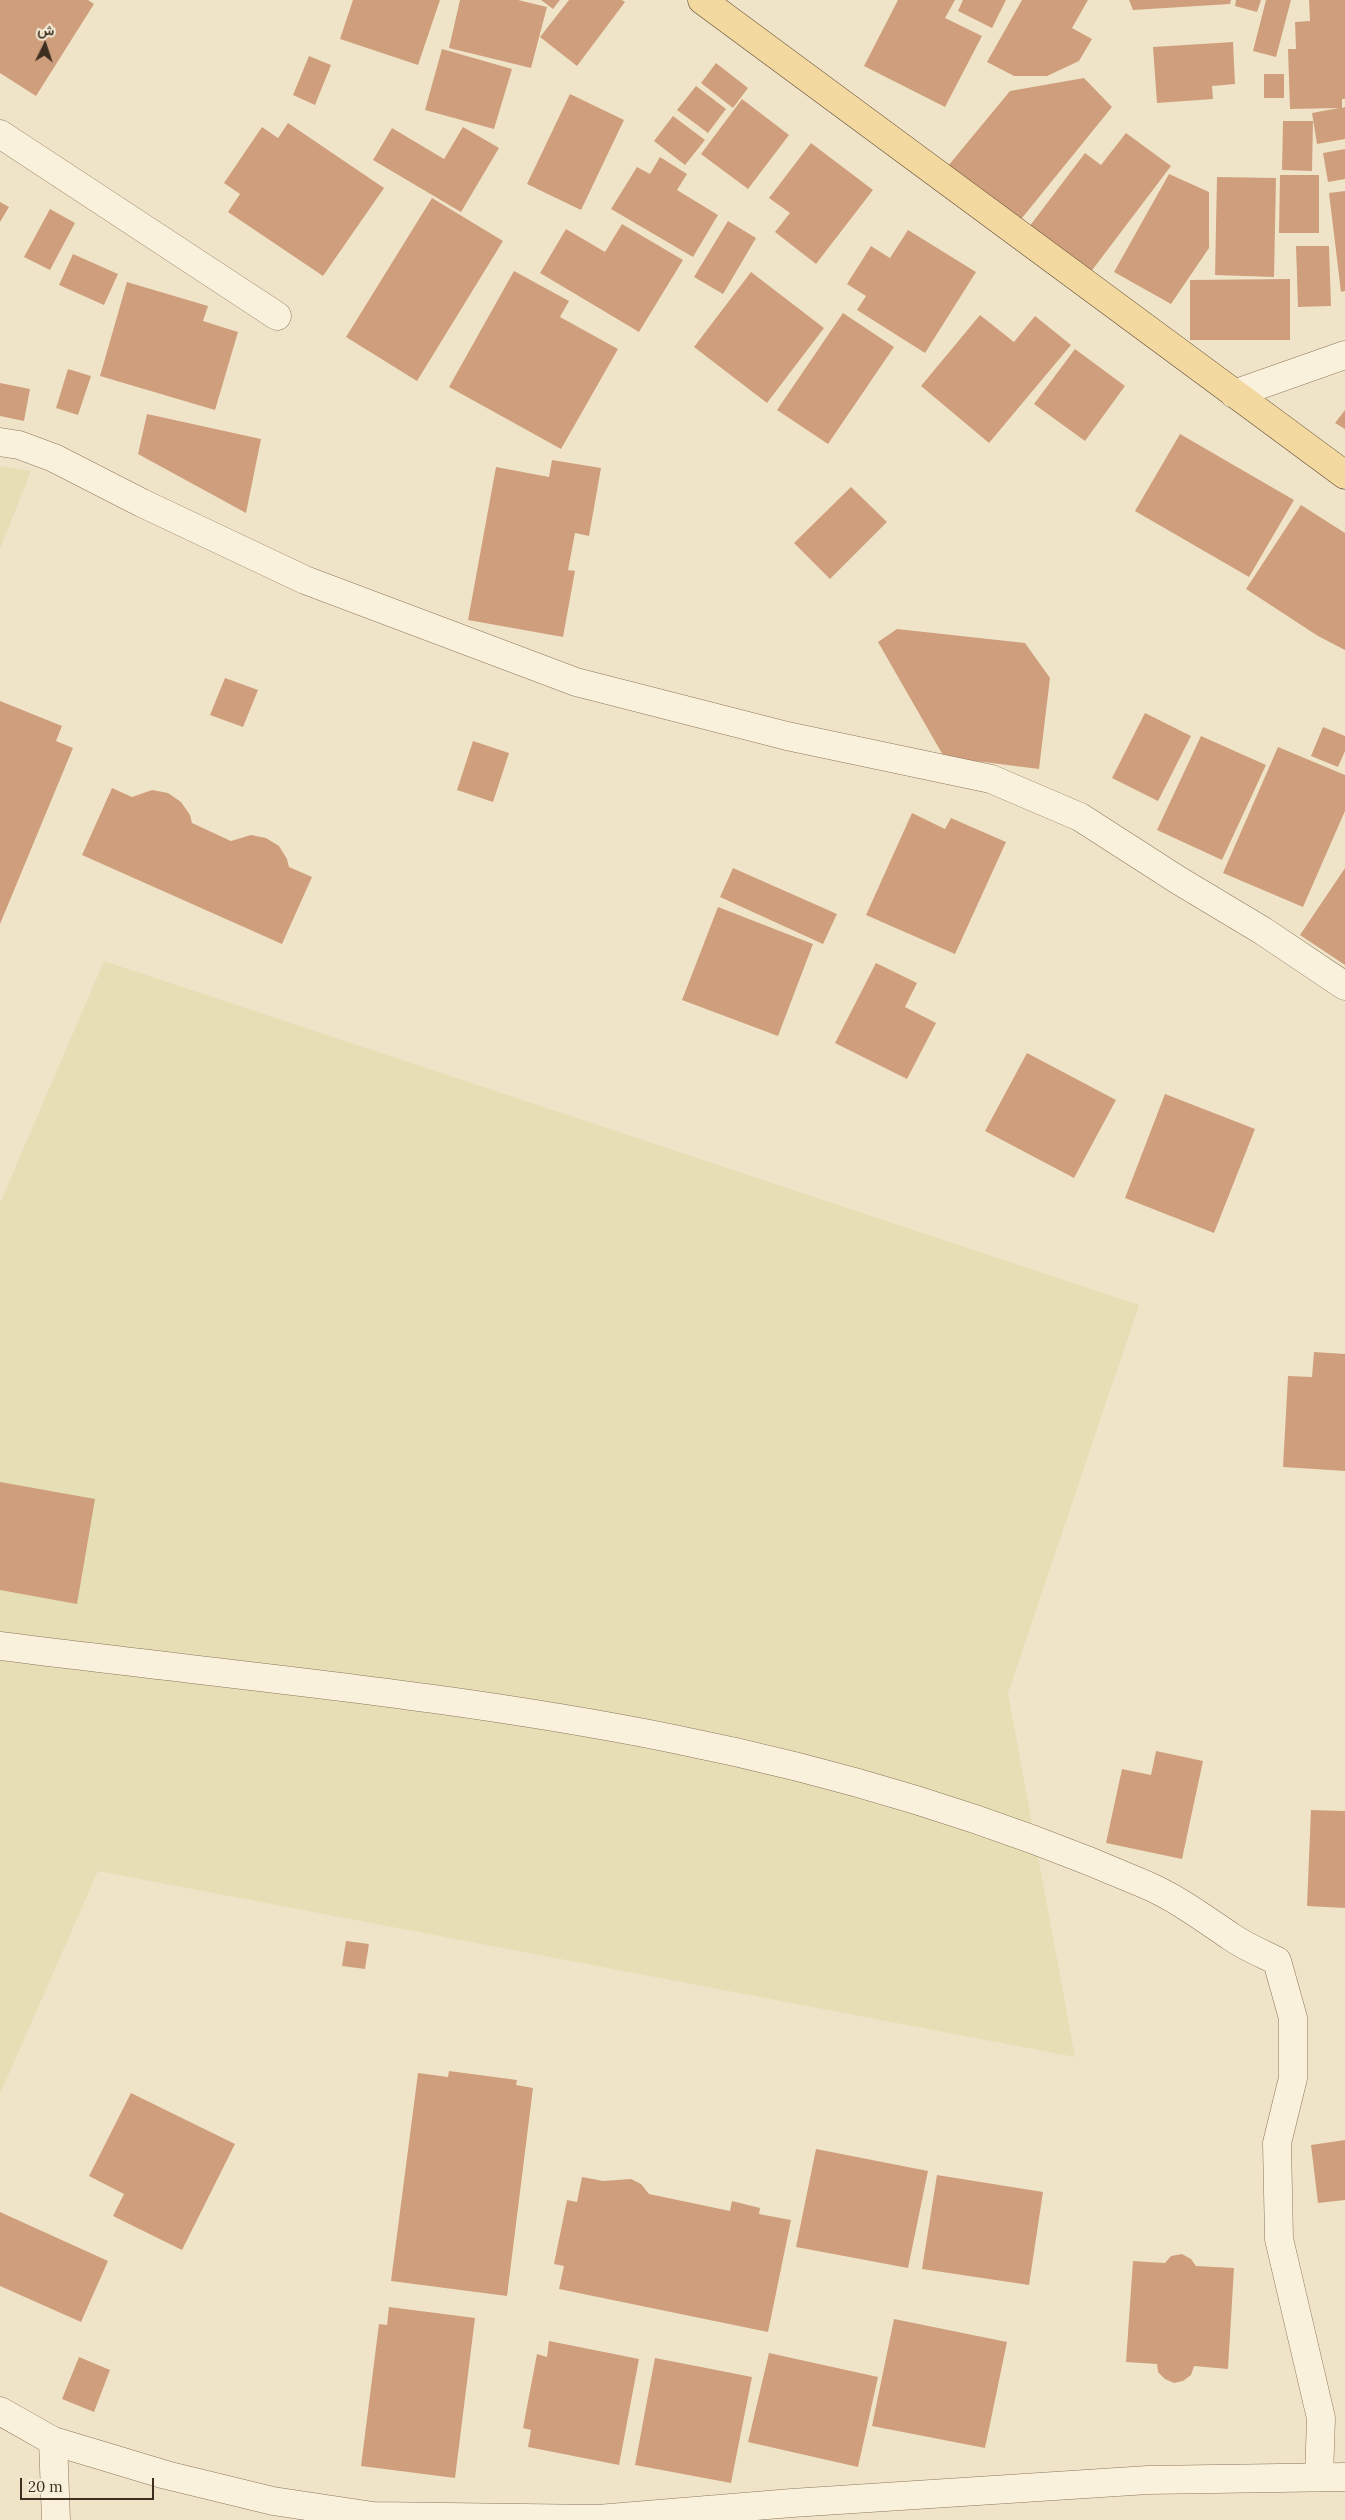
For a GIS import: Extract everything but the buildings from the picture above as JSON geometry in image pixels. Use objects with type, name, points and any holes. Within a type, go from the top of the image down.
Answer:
[{"type":"main road","points":[[702,0],[1345,475]]},
{"type":"street","points":[[0,134],[278,316]]},
{"type":"street","points":[[1234,394],[1345,354]]},
{"type":"street","points":[[0,442],[19,446],[54,458],[142,503],[305,580],[576,682],[788,736],[991,779],[1080,817],[1178,880],[1263,930],[1345,986]]},
{"type":"street","points":[[0,1646],[314,1683],[501,1709],[674,1739],[842,1779],[964,1815],[1062,1850],[1149,1886],[1201,1914],[1232,1937],[1277,1961],[1293,2018],[1294,2078],[1277,2143],[1278,2239],[1321,2418],[1332,2477],[1138,2481],[792,2503],[598,2519],[373,2516],[273,2501],[166,2475],[53,2442],[0,2411]]},
{"type":"street","points":[[53,2442],[56,2520]]},
{"type":"shaded area","points":[[0,466],[31,471],[0,549]]},
{"type":"shaded area","points":[[104,961],[1139,1305],[1008,1693],[1075,2057],[98,1871],[0,2094],[0,1203]]}]
